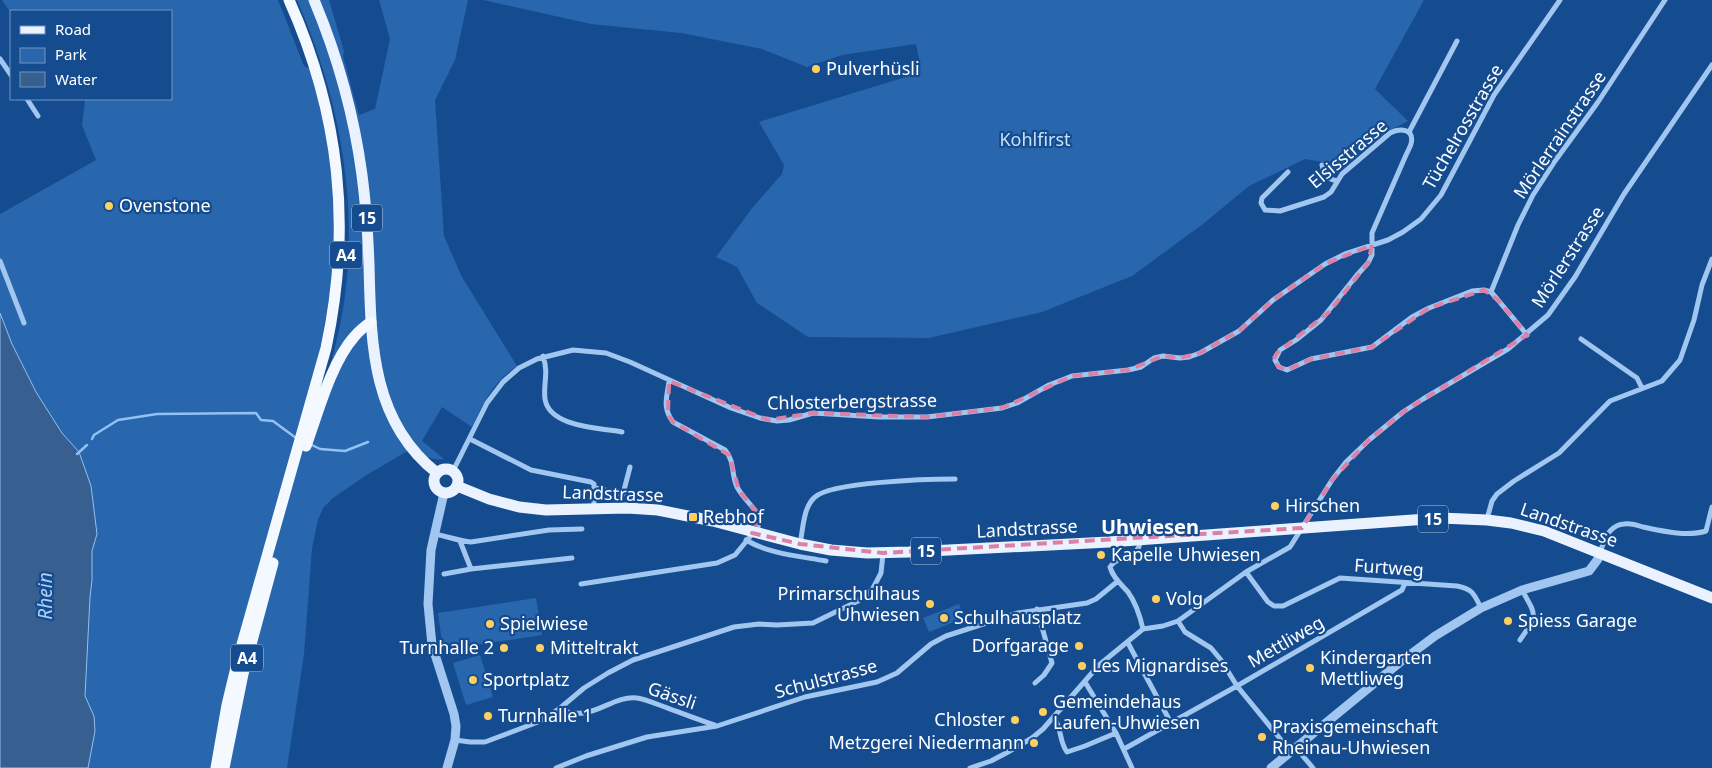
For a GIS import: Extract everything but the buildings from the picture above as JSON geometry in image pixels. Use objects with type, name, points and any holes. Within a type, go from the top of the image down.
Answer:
[{"type":"highway","name":"A4","points":[[224,768],[242,674],[297,466],[306,446],[330,329],[339,268],[340,209],[334,145],[316,71],[290,0]]},
{"type":"highway","points":[[313,415],[344,350],[366,325]]},
{"type":"highway","name":"A4","points":[[216,768],[227,705],[239,656],[313,415]]},
{"type":"main road","name":"15","points":[[314,0],[343,83],[358,146],[368,235],[366,325],[383,396],[394,423],[408,445],[422,461],[437,473]]},
{"type":"main road","points":[[445,469],[453,471],[458,478],[457,486],[453,491],[439,492],[435,486],[434,479],[437,473],[445,469]]},
{"type":"main road","name":"Landstrasse","points":[[457,486],[489,499],[518,507],[546,510],[594,508],[658,510],[713,521],[749,536],[850,552],[883,553],[1140,539],[1442,518],[1487,520],[1511,523],[1544,531],[1712,598]]},
{"type":"street","name":"Tüchelrosstrasse","points":[[1372,245],[1388,240],[1412,227],[1431,208],[1454,172],[1494,95],[1560,0]]},
{"type":"street","name":"Mörlerrainstrasse","points":[[1491,292],[1518,225],[1533,195],[1604,93],[1665,0]]},
{"type":"street","points":[[1409,132],[1457,41]]},
{"type":"street","points":[[0,59],[10,74]]},
{"type":"street","name":"Mörlerstrasse","points":[[1178,621],[1246,572],[1290,547],[1332,480],[1369,440],[1403,412],[1508,350],[1548,315],[1562,297],[1624,194],[1712,65]]},
{"type":"street","points":[[28,100],[38,116]]},
{"type":"street","name":"Elsisstrasse","points":[[1288,172],[1262,198],[1261,203],[1265,210],[1280,211],[1320,198],[1330,192],[1342,174],[1390,133],[1399,129],[1409,132],[1411,137],[1411,144],[1375,226],[1372,255],[1368,263],[1329,312],[1313,327],[1277,353],[1275,360],[1279,367],[1288,370],[1310,359],[1372,348],[1412,317],[1429,308],[1472,291],[1484,290],[1491,292]]},
{"type":"street","points":[[1322,165],[1326,176],[1337,181]]},
{"type":"street","name":"Chlosterbergstrasse","points":[[453,471],[487,403],[502,382],[519,368],[544,356],[573,350],[606,353],[732,408],[768,420],[789,420],[813,413],[879,417],[927,417],[1002,408],[1018,403],[1049,385],[1072,376],[1128,370],[1141,367],[1154,358],[1163,356],[1180,358],[1200,353],[1240,331],[1273,300],[1325,264],[1345,254],[1372,245]]},
{"type":"street","points":[[1487,520],[1492,501],[1497,494],[1559,453],[1610,401],[1662,381],[1680,360],[1694,320],[1702,285],[1712,259]]},
{"type":"street","points":[[0,260],[24,323]]},
{"type":"street","points":[[1491,292],[1526,335]]},
{"type":"street","points":[[1581,339],[1637,378],[1642,388]]},
{"type":"street","points":[[544,356],[547,373],[546,402],[555,416],[569,422],[622,432]]},
{"type":"street","points":[[581,584],[716,563],[735,555],[758,527],[759,516],[739,490],[734,480],[732,460],[729,455],[724,450],[673,422],[668,415],[666,406],[669,381]]},
{"type":"street","points":[[470,438],[531,470],[586,480],[594,484],[594,508]]},
{"type":"street","points":[[594,488],[623,494],[630,467]]},
{"type":"street","points":[[800,544],[809,505],[813,498],[822,492],[837,488],[900,480],[955,479]]},
{"type":"street","points":[[444,493],[434,534],[429,569],[428,618],[436,659],[454,714],[456,726],[455,740],[447,768]]},
{"type":"street","points":[[1271,768],[1399,663],[1435,636],[1481,608],[1522,590],[1589,571],[1598,559],[1608,534],[1615,526],[1631,524],[1662,531],[1696,533],[1706,531],[1712,507]]},
{"type":"street","points":[[434,534],[451,537],[460,541],[486,540],[549,530],[582,529]]},
{"type":"street","points":[[749,536],[767,549],[788,555],[826,561]]},
{"type":"street","points":[[1140,539],[1140,546],[1136,551],[1113,562],[1110,567],[1118,581],[1129,594],[1140,615],[1143,629]]},
{"type":"street","points":[[460,541],[471,570]]},
{"type":"street","points":[[455,740],[488,741],[538,722],[559,709],[584,688],[633,660],[734,627],[759,624],[813,623],[858,601],[872,590],[881,574],[883,553]]},
{"type":"street","points":[[444,574],[572,558]]},
{"type":"street","name":"Furtweg","points":[[1246,572],[1268,602],[1274,606],[1283,606],[1340,578],[1456,586],[1465,588],[1473,593],[1481,608]]},
{"type":"street","name":"Schulstrasse","points":[[556,768],[586,756],[647,737],[717,726],[805,696],[877,682],[897,673],[931,644],[946,636],[1018,613],[1087,603],[1096,599],[1118,581]]},
{"type":"street","name":"Mettliweg","points":[[1124,749],[1238,686],[1402,590],[1405,583]]},
{"type":"street","points":[[1520,640],[1534,620],[1535,613],[1522,590]]},
{"type":"street","points":[[1035,683],[1044,675],[1052,663],[1037,609]]},
{"type":"street","points":[[970,768],[991,761],[1019,746],[1043,729],[1108,657],[1128,643],[1143,629],[1163,626],[1178,621],[1185,632],[1211,648],[1238,686],[1293,750],[1313,768]]},
{"type":"street","points":[[1128,643],[1170,723]]},
{"type":"street","points":[[1085,682],[1116,733],[1132,768]]},
{"type":"street","name":"Gässli","points":[[559,709],[569,713],[580,713],[595,710],[622,700],[636,698],[717,726]]},
{"type":"street","points":[[1054,718],[1058,723],[1067,752],[1116,733]]},
{"type":"highlighted area","points":[[1372,245],[1368,263],[1329,312],[1277,353],[1273,360],[1279,367],[1287,370],[1311,359],[1372,347],[1429,308],[1484,290],[1498,300],[1527,335],[1403,412],[1369,440],[1332,480],[1302,528],[883,553],[800,544],[752,533],[760,517],[739,490],[729,455],[673,422],[668,415],[669,381],[768,420],[813,413],[927,417],[1002,408],[1072,376],[1128,370],[1163,356],[1180,358],[1200,353],[1239,331],[1273,300],[1325,264]]},
{"type":"green space","points":[[2,0],[278,0],[304,66],[314,71],[320,89],[336,209],[331,288],[313,379],[326,383],[345,298],[349,250],[346,176],[333,104],[311,34],[297,0],[329,0],[344,51],[343,56],[359,115],[375,109],[390,39],[379,0],[468,0],[455,60],[435,100],[444,236],[462,277],[517,366],[502,378],[496,386],[485,401],[472,427],[442,407],[422,441],[444,459],[431,458],[411,449],[365,476],[333,498],[323,508],[318,520],[312,548],[304,654],[287,768],[88,768],[95,731],[94,716],[85,697],[92,551],[97,534],[91,486],[79,452],[62,433],[36,392],[12,344],[0,313],[0,214],[96,160],[82,125],[84,100],[172,100],[172,10],[10,10],[10,12]]},
{"type":"green space","name":"Kohlfirst","points":[[483,0],[1424,0],[1375,89],[1408,121],[1328,163],[1305,159],[1249,186],[1203,224],[1132,276],[1042,312],[929,338],[808,337],[757,303],[737,267],[716,257],[753,207],[782,174],[784,165],[759,122],[909,76],[919,59],[916,44],[842,55],[807,67],[762,49],[681,33],[591,24]]},
{"type":"green space","name":"Spielwiese","points":[[536,598],[542,635],[443,650],[438,613]]},
{"type":"green space","name":"Schulhausplatz","points":[[959,604],[964,618],[929,632],[923,618]]},
{"type":"green space","name":"Sportplatz","points":[[480,655],[493,697],[466,705],[453,663]]},
{"type":"water","name":"Rhein","points":[[0,313],[12,344],[36,392],[62,433],[79,452],[91,486],[97,534],[92,551],[85,696],[94,716],[95,731],[88,768],[0,768]]},
{"type":"waterway","points":[[92,439],[94,435],[118,420],[157,414],[256,413],[261,420],[273,421],[296,438]]},
{"type":"waterway","points":[[310,444],[320,449],[345,451],[368,442]]},
{"type":"waterway","points":[[77,454],[87,445]]},
{"type":"place","name":"Pulverhüsli","points":[[816,69]]},
{"type":"place","name":"Ovenstone","points":[[109,206]]},
{"type":"place","name":"Hirschen","points":[[1275,506]]},
{"type":"place","name":"Rebhof","points":[[693,517]]},
{"type":"place","name":"Kapelle Uhwiesen","points":[[1101,555]]},
{"type":"place","name":"Volg","points":[[1156,599]]},
{"type":"place","name":"Primarschulhaus Uhwiesen","points":[[930,604]]},
{"type":"place","name":"Schulhausplatz","points":[[944,618]]},
{"type":"place","name":"Spiess Garage","points":[[1508,621]]},
{"type":"place","name":"Spielwiese","points":[[490,624]]},
{"type":"place","name":"Dorfgarage","points":[[1079,646]]},
{"type":"place","name":"Turnhalle 2","points":[[504,648]]},
{"type":"place","name":"Mitteltrakt","points":[[540,648]]},
{"type":"place","name":"Les Mignardises","points":[[1082,666]]},
{"type":"place","name":"Kindergarten Mettliweg","points":[[1310,668]]},
{"type":"place","name":"Sportplatz","points":[[473,680]]},
{"type":"place","name":"Gemeindehaus Laufen-Uhwiesen","points":[[1043,712]]},
{"type":"place","name":"Turnhalle 1","points":[[488,716]]},
{"type":"place","name":"Chloster","points":[[1015,720]]},
{"type":"place","name":"Praxisgemeinschaft Rheinau-Uhwiesen","points":[[1262,737]]},
{"type":"place","name":"Metzgerei Niedermann","points":[[1034,743]]},
{"type":"district","name":"Uhwiesen","points":[[1150,527]]}]
